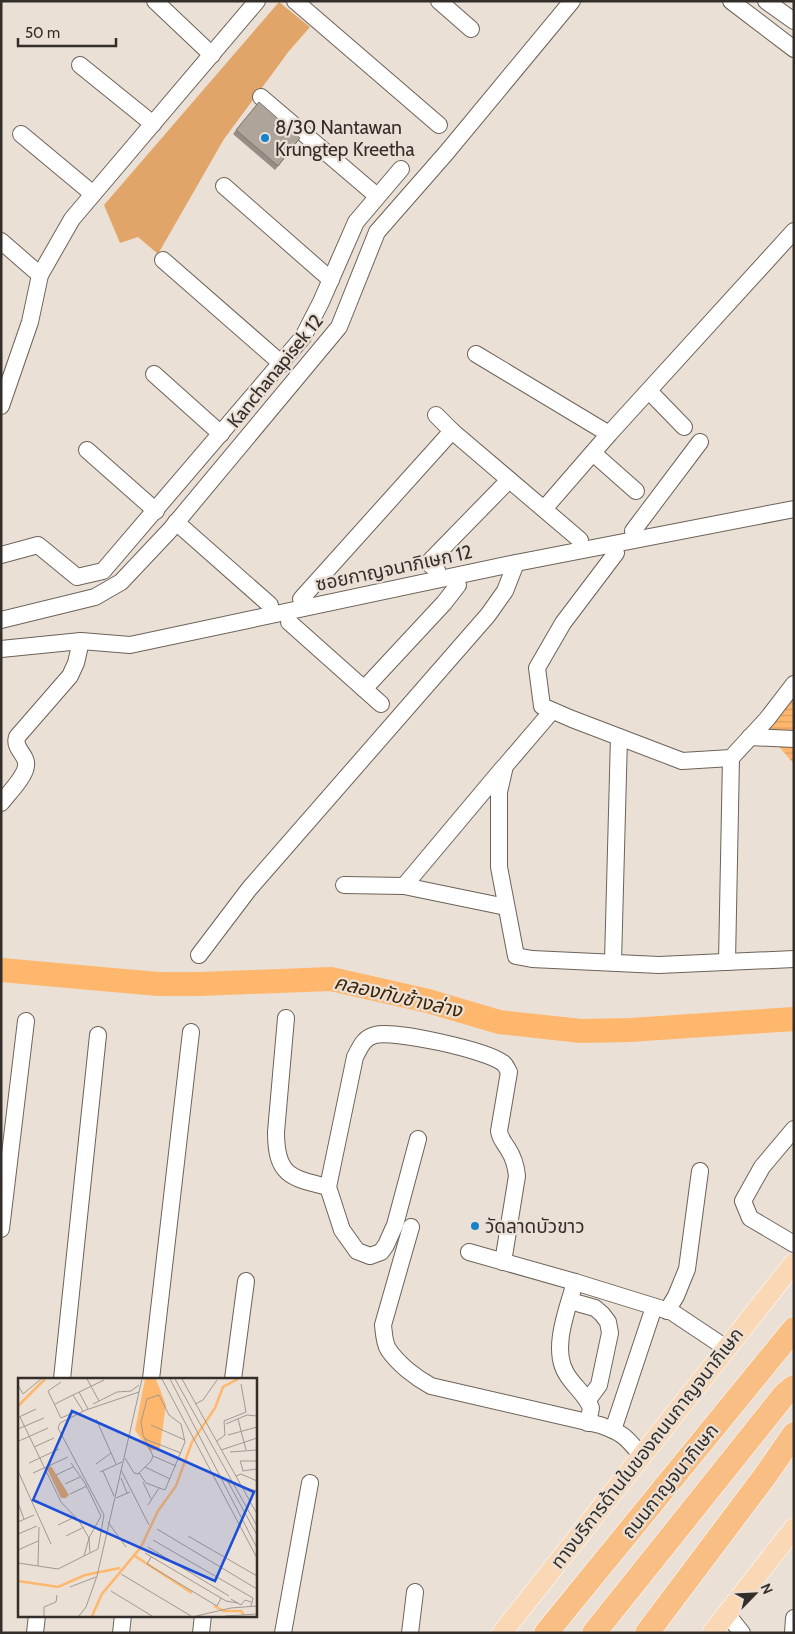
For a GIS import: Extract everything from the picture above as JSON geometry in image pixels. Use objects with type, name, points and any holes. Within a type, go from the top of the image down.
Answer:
[{"type":"highway","name":"ถนนกาญจนาภิเษก","points":[[546,1633],[794,1329]]},
{"type":"highway","name":"ถนนกาญจนาภิเษก","points":[[594,1633],[785,1394],[794,1386]]},
{"type":"highway","points":[[647,1633],[765,1476],[794,1434]]},
{"type":"main road","name":"ทางบริการด้านในของถนนกาญจนาภิเษก","points":[[502,1633],[794,1263]]},
{"type":"main road","points":[[712,1633],[794,1528]]},
{"type":"street","points":[[155,1],[212,55]]},
{"type":"street","points":[[1,406],[6,375],[30,322],[40,275],[72,219],[257,1]]},
{"type":"street","points":[[295,1],[439,125]]},
{"type":"street","points":[[439,1],[471,29]]},
{"type":"street","name":"Kanchanapisek 12","points":[[1,620],[95,597],[121,582],[176,522],[339,327],[377,232],[447,152],[572,1]]},
{"type":"street","points":[[731,1],[794,49]]},
{"type":"street","points":[[766,1],[794,21]]},
{"type":"street","points":[[80,66],[153,124]]},
{"type":"street","points":[[261,97],[377,196]]},
{"type":"street","points":[[20,134],[94,194]]},
{"type":"street","points":[[1,555],[38,545],[76,577],[103,572],[282,364],[303,337],[321,302],[356,222],[401,168]]},
{"type":"street","points":[[224,186],[331,280]]},
{"type":"street","points":[[544,509],[609,434],[794,231]]},
{"type":"street","points":[[1,241],[40,275]]},
{"type":"street","points":[[163,260],[282,364]]},
{"type":"street","points":[[476,354],[609,434]]},
{"type":"street","points":[[154,374],[221,434]]},
{"type":"street","points":[[649,390],[684,427]]},
{"type":"street","points":[[436,415],[452,431],[580,540]]},
{"type":"street","points":[[302,599],[452,431]]},
{"type":"street","points":[[633,530],[700,442]]},
{"type":"street","points":[[87,450],[156,510]]},
{"type":"street","points":[[593,453],[636,492]]},
{"type":"street","points":[[437,570],[428,563],[509,480]]},
{"type":"street","name":"ซอยกาญจนาภิเษก 12","points":[[1,649],[80,641],[130,645],[516,563],[794,509]]},
{"type":"street","points":[[176,522],[270,605]]},
{"type":"street","points":[[616,553],[562,623],[537,668],[542,706],[682,761],[731,758]]},
{"type":"street","points":[[199,955],[249,888],[488,615],[505,591],[516,563]]},
{"type":"street","points":[[364,689],[458,585]]},
{"type":"street","points":[[286,619],[381,704]]},
{"type":"street","points":[[1,803],[27,766],[24,757],[15,743],[17,737],[70,676],[76,663],[80,641]]},
{"type":"street","points":[[727,962],[731,758],[767,719],[794,684]]},
{"type":"street","points":[[404,886],[552,711]]},
{"type":"street","points":[[613,962],[619,737]]},
{"type":"street","points":[[750,737],[794,739]]},
{"type":"street","points":[[504,766],[499,792],[499,867],[516,956],[532,959],[659,964],[794,959]]},
{"type":"street","points":[[344,885],[404,886],[506,907]]},
{"type":"street","points":[[286,1018],[276,1132],[276,1149],[279,1162],[286,1172],[299,1180],[328,1188]]},
{"type":"street","points":[[1,1229],[26,1021]]},
{"type":"street","points":[[151,1378],[191,1032]]},
{"type":"street","points":[[62,1378],[98,1035]]},
{"type":"street","points":[[418,1139],[394,1226],[386,1246],[381,1252],[370,1256],[357,1251],[342,1230],[328,1188],[355,1058],[364,1041],[376,1035],[420,1037],[493,1057],[505,1064],[509,1072],[499,1131],[500,1138],[508,1148],[516,1164],[517,1176],[503,1262]]},
{"type":"street","points":[[794,1129],[762,1167],[743,1201],[750,1218],[794,1244]]},
{"type":"street","points":[[613,1430],[660,1309],[676,1296],[687,1269],[700,1171]]},
{"type":"street","points":[[411,1227],[383,1325],[384,1338],[388,1349],[398,1360],[420,1380],[431,1386],[613,1430],[628,1438],[641,1455]]},
{"type":"street","points":[[468,1252],[576,1282],[672,1312],[726,1348]]},
{"type":"street","points":[[233,1378],[246,1281]]},
{"type":"street","points":[[576,1282],[559,1347],[561,1364],[567,1375],[588,1400],[591,1408],[588,1423]]},
{"type":"street","points":[[570,1301],[595,1308],[608,1322],[610,1333],[599,1385],[588,1400]]},
{"type":"street","points":[[283,1633],[310,1483]]},
{"type":"street","points":[[410,1633],[415,1592]]},
{"type":"street","points":[[727,1614],[742,1633]]},
{"type":"street","points":[[35,1633],[37,1616]]},
{"type":"street","points":[[121,1633],[123,1616]]},
{"type":"street","points":[[201,1633],[203,1616]]},
{"type":"street","points":[[793,1633],[794,1618]]},
{"type":"shaded area","points":[[279,2],[310,27],[289,51],[224,139],[158,254],[138,237],[120,243],[104,205]]},
{"type":"shaded area","points":[[794,684],[794,764],[755,719],[791,689]]},
{"type":"building","name":"8/30 Nantawan Krungtep Kreetha","points":[[259,102],[300,138],[278,166],[236,130]]},
{"type":"waterway","name":"คลองทับช้างล่าง","points":[[1,970],[158,984],[331,979],[428,1001],[499,1022],[581,1031],[630,1030],[794,1019]]},
{"type":"place","name":"8/30 Nantawan Krungtep Kreetha","points":[[265,138]]},
{"type":"place","name":"วัดลาดบัวขาว","points":[[475,1226]]}]
